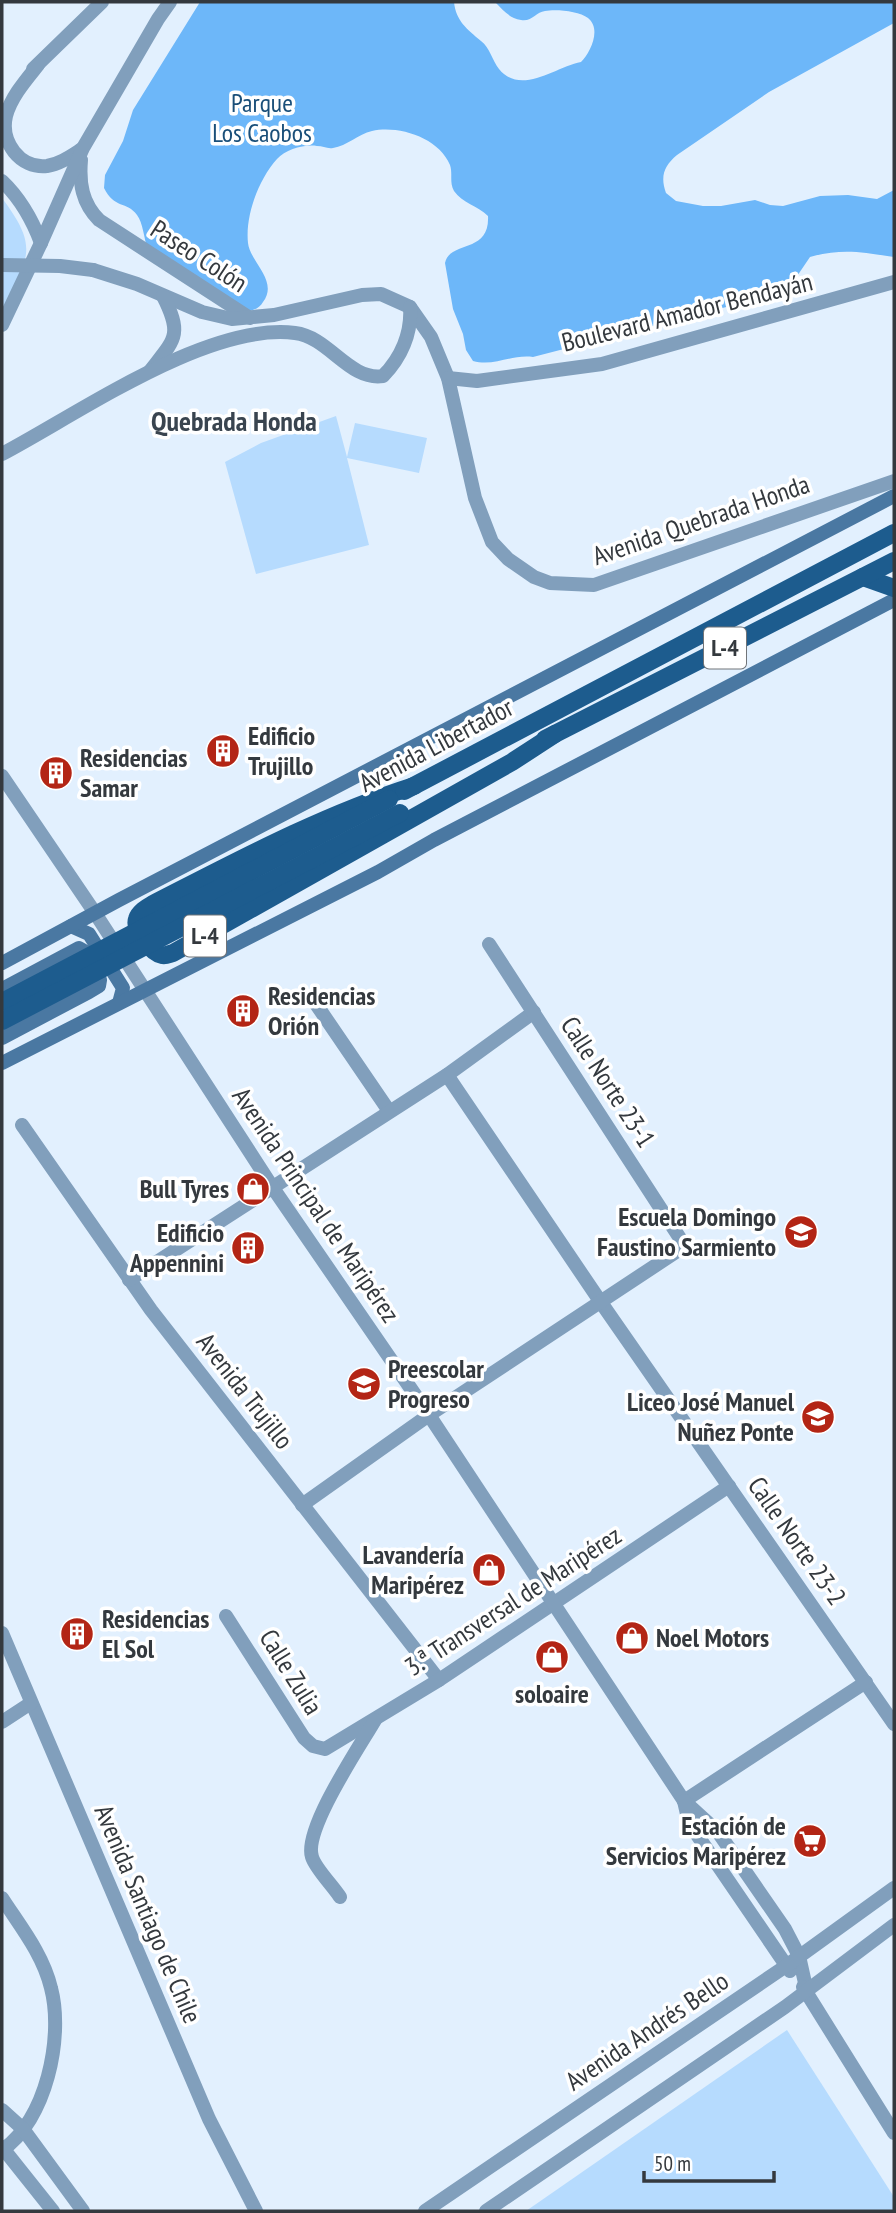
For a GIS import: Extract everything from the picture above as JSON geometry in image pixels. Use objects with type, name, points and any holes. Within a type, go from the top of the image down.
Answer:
[{"type":"main road","name":"Avenida Libertador","points":[[2,963],[894,496]]},
{"type":"main road","name":"Avenida Libertador","points":[[2,1021],[394,806],[414,786],[894,533]]},
{"type":"main road","name":"Avenida Libertador","points":[[2,1002],[394,806],[555,734],[894,561]]},
{"type":"main road","points":[[863,577],[894,588]]},
{"type":"main road","name":"L-4","points":[[2,1063],[379,872],[434,840],[894,600]]},
{"type":"main road","name":"L-4","points":[[414,786],[366,801],[294,832],[153,904],[137,917],[135,924],[140,934],[158,954],[173,953],[512,762],[555,734]]},
{"type":"main road","points":[[71,926],[89,934],[123,988],[119,1003]]},
{"type":"main road","points":[[2,989],[79,948],[86,952],[100,980],[99,986],[89,992],[2,1038]]},
{"type":"street","points":[[2,99],[102,2]]},
{"type":"street","name":"Paseo Colón","points":[[2,325],[83,148],[170,2]]},
{"type":"street","points":[[38,65],[22,86],[5,117],[4,131],[9,147],[19,158],[34,166],[57,164],[83,148]]},
{"type":"street","name":"Paseo Colón","points":[[83,148],[82,189],[91,212],[176,272],[251,319]]},
{"type":"street","points":[[2,181],[23,205],[41,243]]},
{"type":"street","name":"Paseo Colón","points":[[2,265],[60,266],[93,270],[137,284],[216,317],[251,319]]},
{"type":"street","name":"Boulevard Amador Bendayán","points":[[448,378],[477,381],[602,364],[894,282]]},
{"type":"street","points":[[2,454],[148,373],[217,342],[246,335],[295,333],[314,338],[364,375],[383,376],[401,352],[411,323],[410,307],[381,294],[362,295],[251,319]]},
{"type":"street","points":[[148,373],[175,334],[175,323],[163,296]]},
{"type":"street","name":"Avenida Quebrada Honda","points":[[410,307],[431,337],[448,378],[475,498],[492,542],[508,559],[534,577],[550,583],[594,584],[894,481]]},
{"type":"street","name":"Avenida Principal de Maripérez","points":[[2,776],[95,913],[273,1188],[429,1415],[684,1801],[718,1832],[785,1929],[799,1956],[807,1992]]},
{"type":"street","name":"Calle Norte 23-1","points":[[489,944],[685,1246],[600,1301]]},
{"type":"street","points":[[316,1004],[389,1111]]},
{"type":"street","points":[[129,1280],[447,1075],[534,1012]]},
{"type":"street","name":"Calle Norte 23-2","points":[[447,1075],[600,1301],[894,1724]]},
{"type":"street","name":"Avenida Trujillo","points":[[22,1125],[129,1280],[439,1680]]},
{"type":"street","points":[[302,1505],[429,1415],[600,1301]]},
{"type":"street","name":"3.ª Transversal de Maripérez","points":[[320,1749],[325,1749],[439,1680],[729,1486]]},
{"type":"street","name":"Calle Zulia","points":[[226,1615],[304,1738],[320,1749]]},
{"type":"street","name":"Avenida Santiago de Chile","points":[[2,1633],[209,2119],[256,2211]]},
{"type":"street","points":[[684,1801],[866,1682]]},
{"type":"street","points":[[2,1721],[31,1703]]},
{"type":"street","points":[[340,1897],[312,1857],[313,1833],[332,1794],[377,1718]]},
{"type":"street","name":"Avenida Principal de Maripérez","points":[[684,1801],[689,1824],[786,1966],[807,1992],[894,2133]]},
{"type":"street","name":"Avenida Andrés Bello","points":[[425,2211],[786,1966],[894,1888]]},
{"type":"street","points":[[2,1898],[37,1951],[52,1988],[55,2020],[47,2082],[32,2116],[3,2149],[53,2211]]},
{"type":"street","points":[[486,2211],[807,1992],[894,1925]]},
{"type":"street","points":[[2,2110],[23,2129],[83,2211]]},
{"type":"shaded area","points":[[2,198],[22,230],[26,254],[2,311]]},
{"type":"shaded area","points":[[336,416],[347,457],[355,423],[427,438],[419,473],[347,458],[369,545],[256,574],[225,462],[261,443]]},
{"type":"shaded area","points":[[787,2030],[894,2197],[894,2211],[526,2211]]},
{"type":"green space","name":"Parque Los Caobos","points":[[200,2],[454,2],[460,20],[484,44],[499,69],[508,77],[528,80],[581,62],[593,41],[592,23],[579,14],[555,10],[539,13],[528,20],[517,19],[495,2],[894,2],[894,23],[769,92],[677,155],[666,167],[663,181],[666,193],[676,201],[703,206],[755,200],[783,206],[820,196],[848,195],[877,199],[894,190],[894,257],[862,252],[821,254],[810,257],[784,292],[533,357],[473,361],[466,350],[453,309],[445,263],[454,251],[477,242],[483,236],[488,216],[461,199],[454,191],[450,165],[437,147],[406,132],[383,130],[372,131],[333,148],[296,148],[285,152],[270,167],[251,209],[248,232],[250,250],[266,279],[267,294],[259,306],[245,311],[147,247],[137,215],[112,199],[104,188],[105,175],[123,141],[133,110]]},
{"type":"place","name":"Edificio Trujillo","points":[[223,751]]},
{"type":"place","name":"Residencias Samar","points":[[56,773]]},
{"type":"place","name":"Residencias Orión","points":[[243,1011]]},
{"type":"place","name":"Bull Tyres","points":[[253,1189]]},
{"type":"place","name":"Escuela Domingo Faustino Sarmiento","points":[[801,1232]]},
{"type":"place","name":"Edificio Appennini","points":[[248,1248]]},
{"type":"place","name":"Preescolar Progreso","points":[[364,1384]]},
{"type":"place","name":"Liceo José Manuel Nuñez Ponte","points":[[818,1417]]},
{"type":"place","name":"Lavandería Maripérez","points":[[489,1570]]},
{"type":"place","name":"Residencias El Sol","points":[[77,1634]]},
{"type":"place","name":"Noel Motors","points":[[632,1638]]},
{"type":"place","name":"soloaire","points":[[552,1657]]},
{"type":"place","name":"Estación de Servicios Maripérez","points":[[810,1841]]},
{"type":"district","name":"Quebrada Honda","points":[[234,421]]}]
